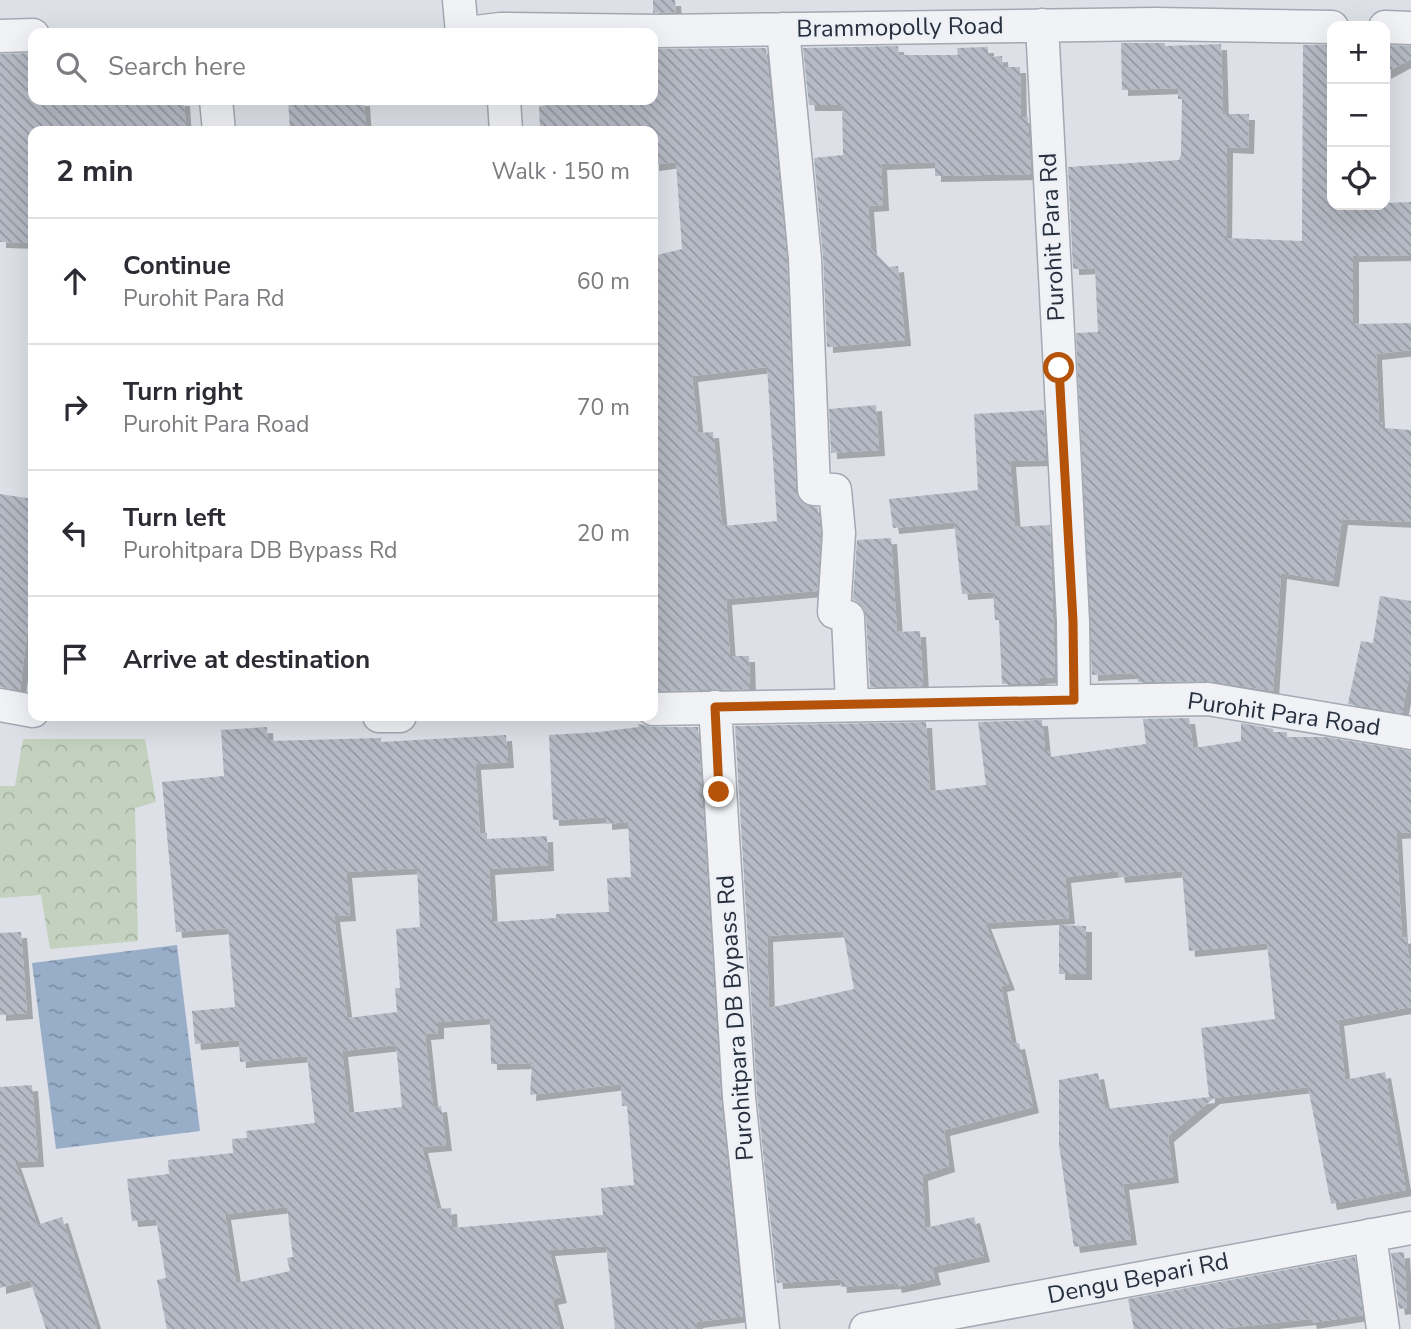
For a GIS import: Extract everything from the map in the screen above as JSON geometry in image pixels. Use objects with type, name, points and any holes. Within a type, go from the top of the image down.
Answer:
[{"type":"street","points":[[459,0],[462,28]]},
{"type":"street","name":"Brammopolly Road","points":[[658,30],[783,29],[916,14],[1042,25],[1154,12],[1327,27]]},
{"type":"street","name":"Purohit Para Rd","points":[[1042,25],[1073,621],[1074,700]]},
{"type":"street","points":[[1390,27],[1411,28]]},
{"type":"street","points":[[783,29],[805,259],[814,489],[835,490],[839,533],[834,612],[848,617],[852,703]]},
{"type":"street","points":[[0,36],[28,35]]},
{"type":"street","points":[[216,105],[219,126]]},
{"type":"street","points":[[504,105],[506,126]]},
{"type":"street","name":"Purohit Para Road","points":[[658,709],[852,703],[1208,699],[1411,733]]},
{"type":"street","points":[[0,705],[28,710]]},
{"type":"street","name":"Purohitpara DB Bypass Rd","points":[[715,707],[739,1097],[763,1329]]},
{"type":"street","name":"Dengu Bepari Rd","points":[[866,1329],[1411,1228]]},
{"type":"street","points":[[1370,1235],[1383,1329]]},
{"type":"green space","points":[[23,739],[145,739],[156,802],[135,808],[138,941],[50,949],[41,895],[0,898],[0,786],[15,786]]},
{"type":"water","points":[[177,945],[200,1131],[56,1149],[32,963]]},
{"type":"building","points":[[653,0],[675,0],[676,12],[653,13]]},
{"type":"building","points":[[1121,43],[1165,43],[1165,46],[1221,44],[1223,114],[1249,114],[1248,148],[1227,147],[1226,238],[1302,241],[1303,45],[1327,45],[1327,210],[1390,210],[1390,203],[1411,202],[1411,255],[1353,256],[1353,324],[1411,323],[1411,350],[1376,354],[1379,422],[1383,422],[1383,428],[1411,430],[1411,522],[1342,519],[1333,581],[1281,573],[1273,691],[1208,681],[1138,682],[1137,676],[1131,673],[1092,675],[1076,333],[1098,332],[1095,268],[1073,269],[1068,167],[1179,160],[1181,154],[1182,99],[1178,99],[1178,88],[1122,90]]},
{"type":"building","points":[[1390,45],[1411,46],[1411,59],[1390,70]]},
{"type":"building","points":[[898,46],[899,55],[958,55],[957,48],[988,47],[988,57],[1002,56],[1003,67],[1020,67],[1021,117],[1028,117],[1031,174],[935,176],[935,162],[881,164],[883,205],[868,206],[871,249],[889,267],[898,266],[905,340],[827,347],[823,257],[814,158],[843,155],[842,105],[809,105],[803,48]]},
{"type":"building","points":[[766,48],[787,260],[796,490],[804,504],[818,508],[821,533],[817,591],[726,599],[730,656],[749,656],[750,689],[658,691],[658,255],[682,249],[676,162],[658,164],[658,126],[540,126],[539,106],[658,105],[658,49]],"holes":[[[767,367],[777,521],[722,526],[713,432],[698,433],[692,376]]]},
{"type":"building","points":[[28,53],[28,105],[184,105],[186,126],[28,126],[28,243],[0,242],[0,54]]},
{"type":"building","points":[[288,105],[364,105],[366,126],[290,126]]},
{"type":"building","points":[[876,405],[879,450],[831,453],[829,409]]},
{"type":"building","points":[[1044,410],[1046,460],[1010,461],[1015,527],[1050,525],[1055,677],[1040,678],[1040,684],[1002,684],[999,620],[995,620],[993,592],[962,594],[954,522],[893,528],[889,499],[978,490],[974,414]]},
{"type":"building","points":[[0,494],[28,498],[28,627],[20,690],[0,687]]},
{"type":"building","points":[[891,538],[897,632],[920,631],[923,686],[870,687],[866,616],[862,606],[853,599],[857,540]]},
{"type":"building","points":[[1380,596],[1411,601],[1411,666],[1402,713],[1348,704],[1361,641],[1373,643]]},
{"type":"building","points":[[1189,718],[1193,748],[1241,741],[1241,723],[1273,729],[1273,732],[1287,732],[1287,737],[1325,737],[1411,751],[1411,832],[1396,833],[1402,938],[1406,937],[1411,971],[1411,1007],[1338,1020],[1345,1080],[1385,1072],[1406,1190],[1331,1204],[1308,1087],[1214,1098],[1168,1136],[1173,1177],[1123,1184],[1131,1239],[1074,1247],[1059,1145],[1059,1080],[1098,1073],[1105,1109],[1209,1097],[1201,1028],[1275,1019],[1267,943],[1189,951],[1182,871],[1119,877],[1118,871],[1065,877],[1069,918],[985,923],[1009,984],[1001,986],[1012,1044],[1019,1043],[1033,1107],[944,1130],[949,1166],[922,1175],[925,1228],[974,1217],[984,1256],[932,1267],[935,1279],[896,1287],[895,1283],[841,1287],[840,1279],[777,1283],[757,1095],[735,726],[926,722],[930,791],[986,785],[978,722],[1042,720],[1045,751],[1050,751],[1050,757],[1146,744],[1143,719]],"holes":[[[843,931],[854,989],[769,1008],[767,936]]]},
{"type":"building","points":[[638,724],[653,727],[698,727],[721,1099],[743,1316],[697,1322],[697,1329],[615,1329],[606,1246],[549,1250],[561,1297],[552,1299],[560,1329],[167,1329],[157,1280],[166,1278],[156,1219],[132,1221],[127,1179],[169,1174],[168,1160],[233,1153],[232,1139],[247,1138],[246,1131],[315,1123],[307,1056],[240,1062],[239,1040],[195,1044],[192,1011],[235,1007],[228,928],[176,932],[162,782],[224,776],[221,730],[267,727],[268,741],[381,738],[381,742],[506,735],[508,762],[475,764],[480,834],[487,833],[487,839],[547,836],[548,865],[489,869],[492,922],[556,918],[556,914],[609,912],[607,878],[631,877],[628,822],[606,824],[606,817],[553,820],[549,735],[639,727]],"holes":[[[417,868],[420,927],[396,929],[400,988],[395,988],[397,1012],[347,1018],[334,916],[350,915],[346,872]],[[490,1018],[491,1064],[532,1063],[530,1095],[621,1084],[622,1106],[627,1106],[634,1185],[601,1188],[603,1215],[452,1228],[451,1208],[437,1209],[422,1147],[446,1145],[441,1106],[433,1107],[425,1034],[438,1033],[438,1022]],[[396,1045],[402,1107],[349,1113],[342,1051]],[[287,1207],[293,1257],[287,1258],[290,1271],[236,1283],[225,1214]]]},
{"type":"building","points":[[1059,925],[1086,926],[1086,974],[1059,974]]},
{"type":"building","points":[[21,932],[27,1013],[0,1015],[0,933]]},
{"type":"building","points":[[32,1085],[38,1161],[15,1162],[37,1225],[62,1217],[97,1329],[46,1329],[30,1280],[0,1288],[0,1087]]},
{"type":"building","points":[[1404,1252],[1407,1308],[1399,1309],[1391,1253]]},
{"type":"building","points":[[1355,1257],[1363,1315],[1311,1323],[1310,1319],[1218,1329],[1134,1329],[1128,1299]]},
{"type":"route","points":[[719,792],[715,707],[1074,700],[1073,621],[1059,368]]}]
